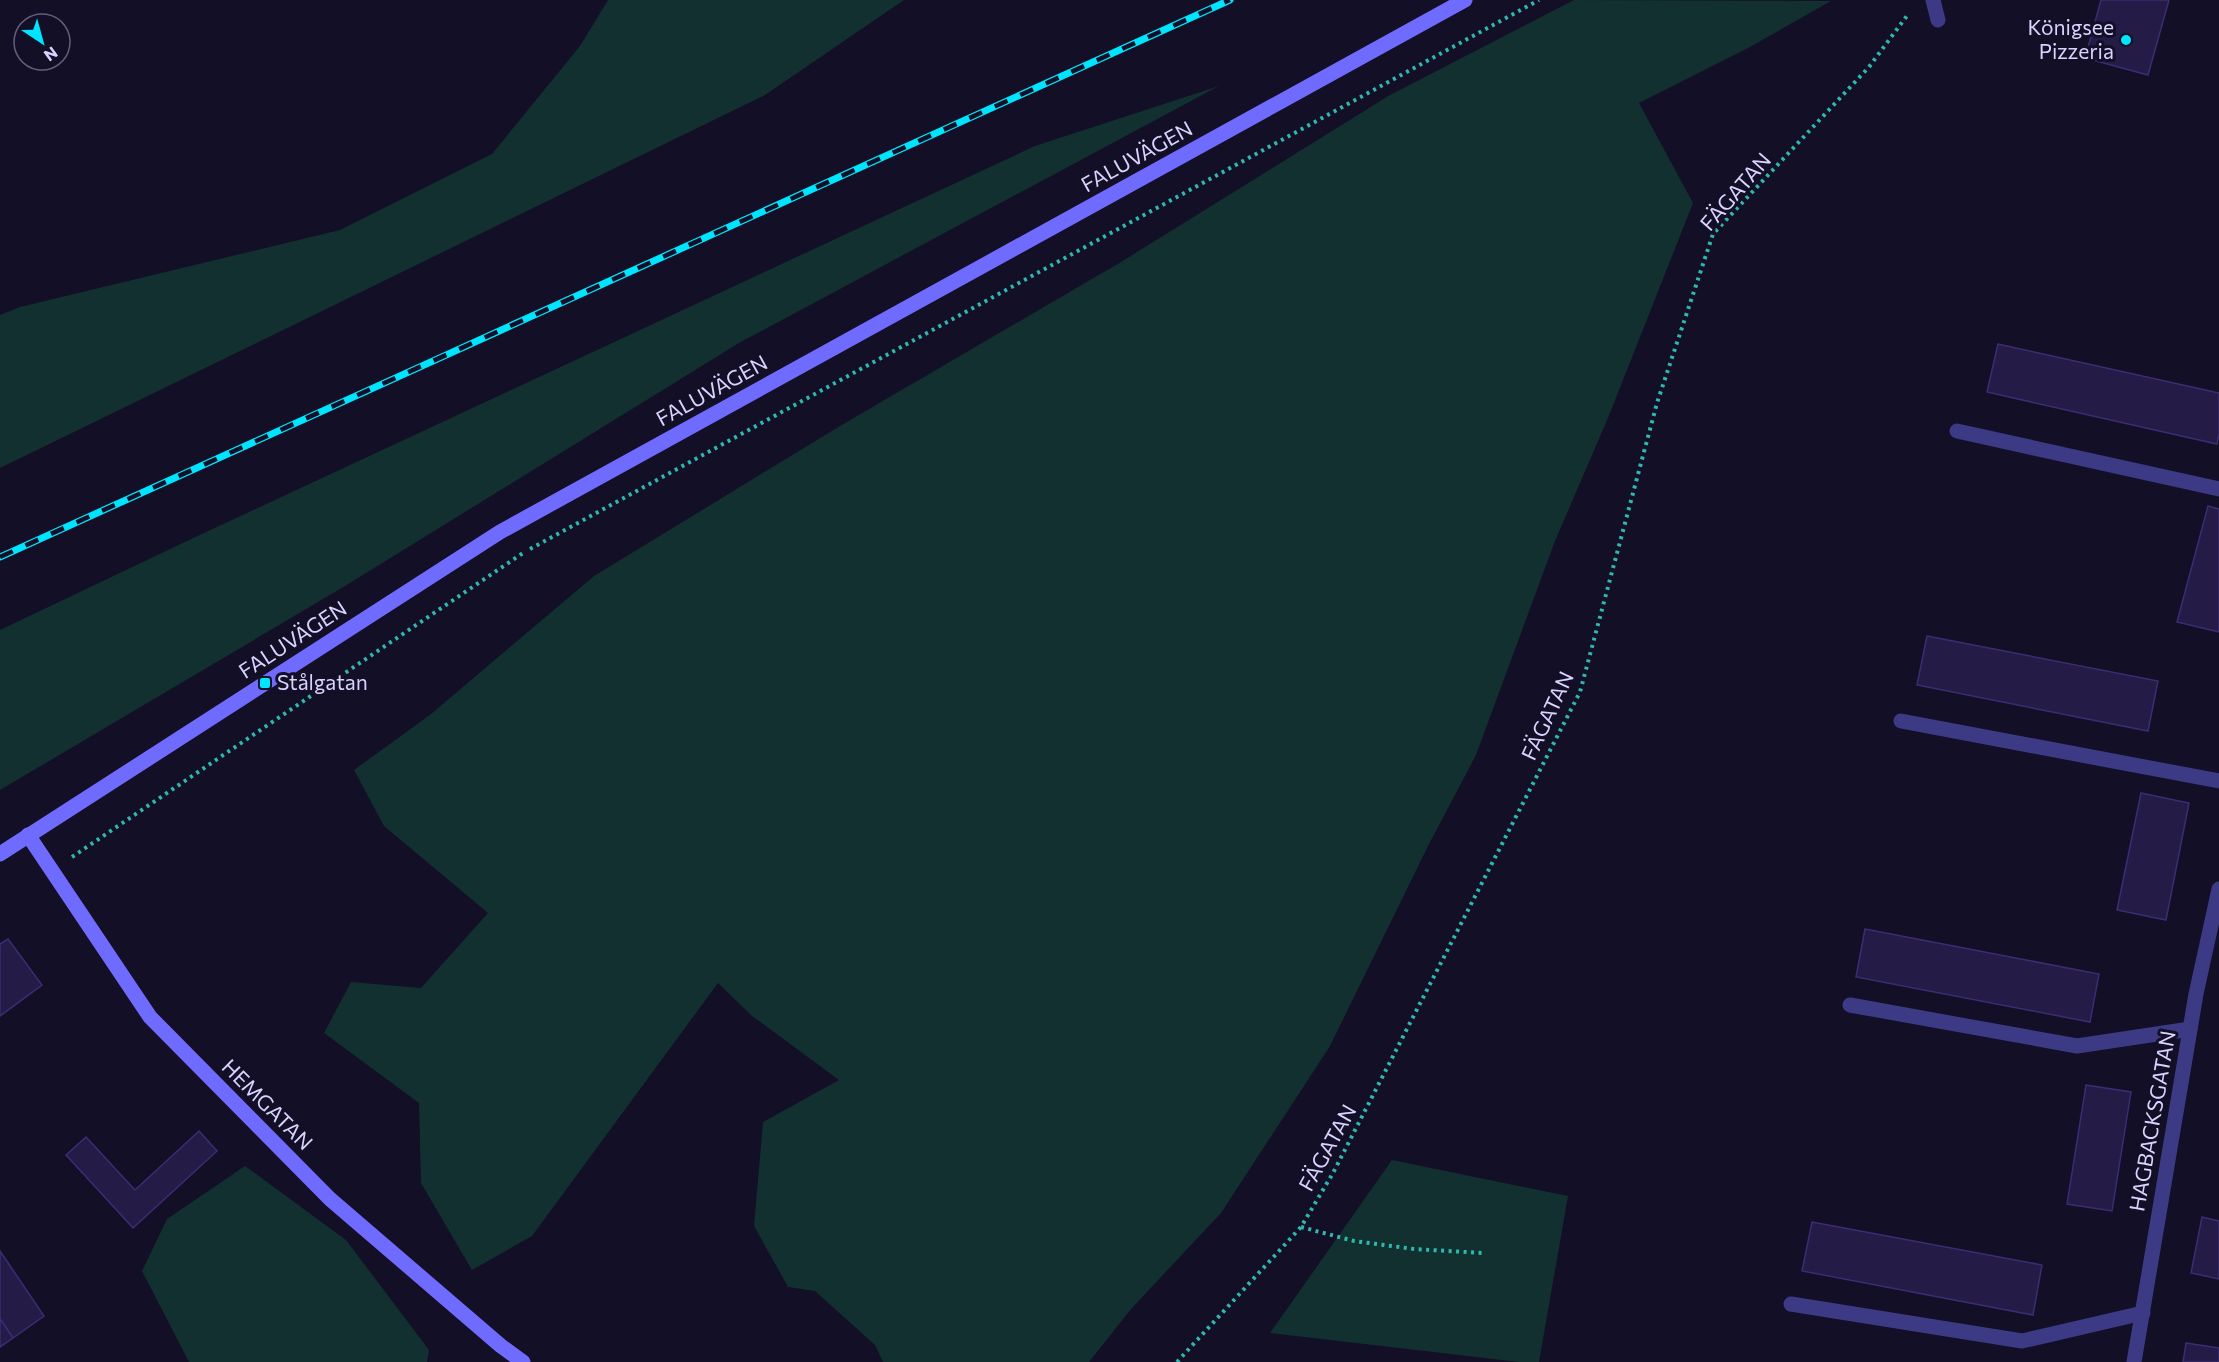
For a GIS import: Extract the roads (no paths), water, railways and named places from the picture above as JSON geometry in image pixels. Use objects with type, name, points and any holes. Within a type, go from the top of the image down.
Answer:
[{"type":"street","name":"FALUVÄGEN","points":[[0,854],[500,532],[1465,0]]},
{"type":"street","points":[[1933,0],[1938,20]]},
{"type":"street","points":[[1957,431],[2219,489]]},
{"type":"street","points":[[1901,721],[2219,781]]},
{"type":"street","name":"HEMGATAN","points":[[28,835],[150,1017],[330,1199],[501,1346],[523,1362]]},
{"type":"street","name":"HAGBACKSGATAN","points":[[2134,1362],[2196,994],[2219,889]]},
{"type":"street","points":[[1850,1005],[2077,1046],[2190,1029]]},
{"type":"street","points":[[1791,1304],[2022,1341],[2143,1313]]},
{"type":"railway","points":[[0,557],[1230,0]]},
{"type":"place","name":"Königsee Pizzeria","points":[[2126,40]]},
{"type":"place","name":"Stålgatan","points":[[265,683]]}]
